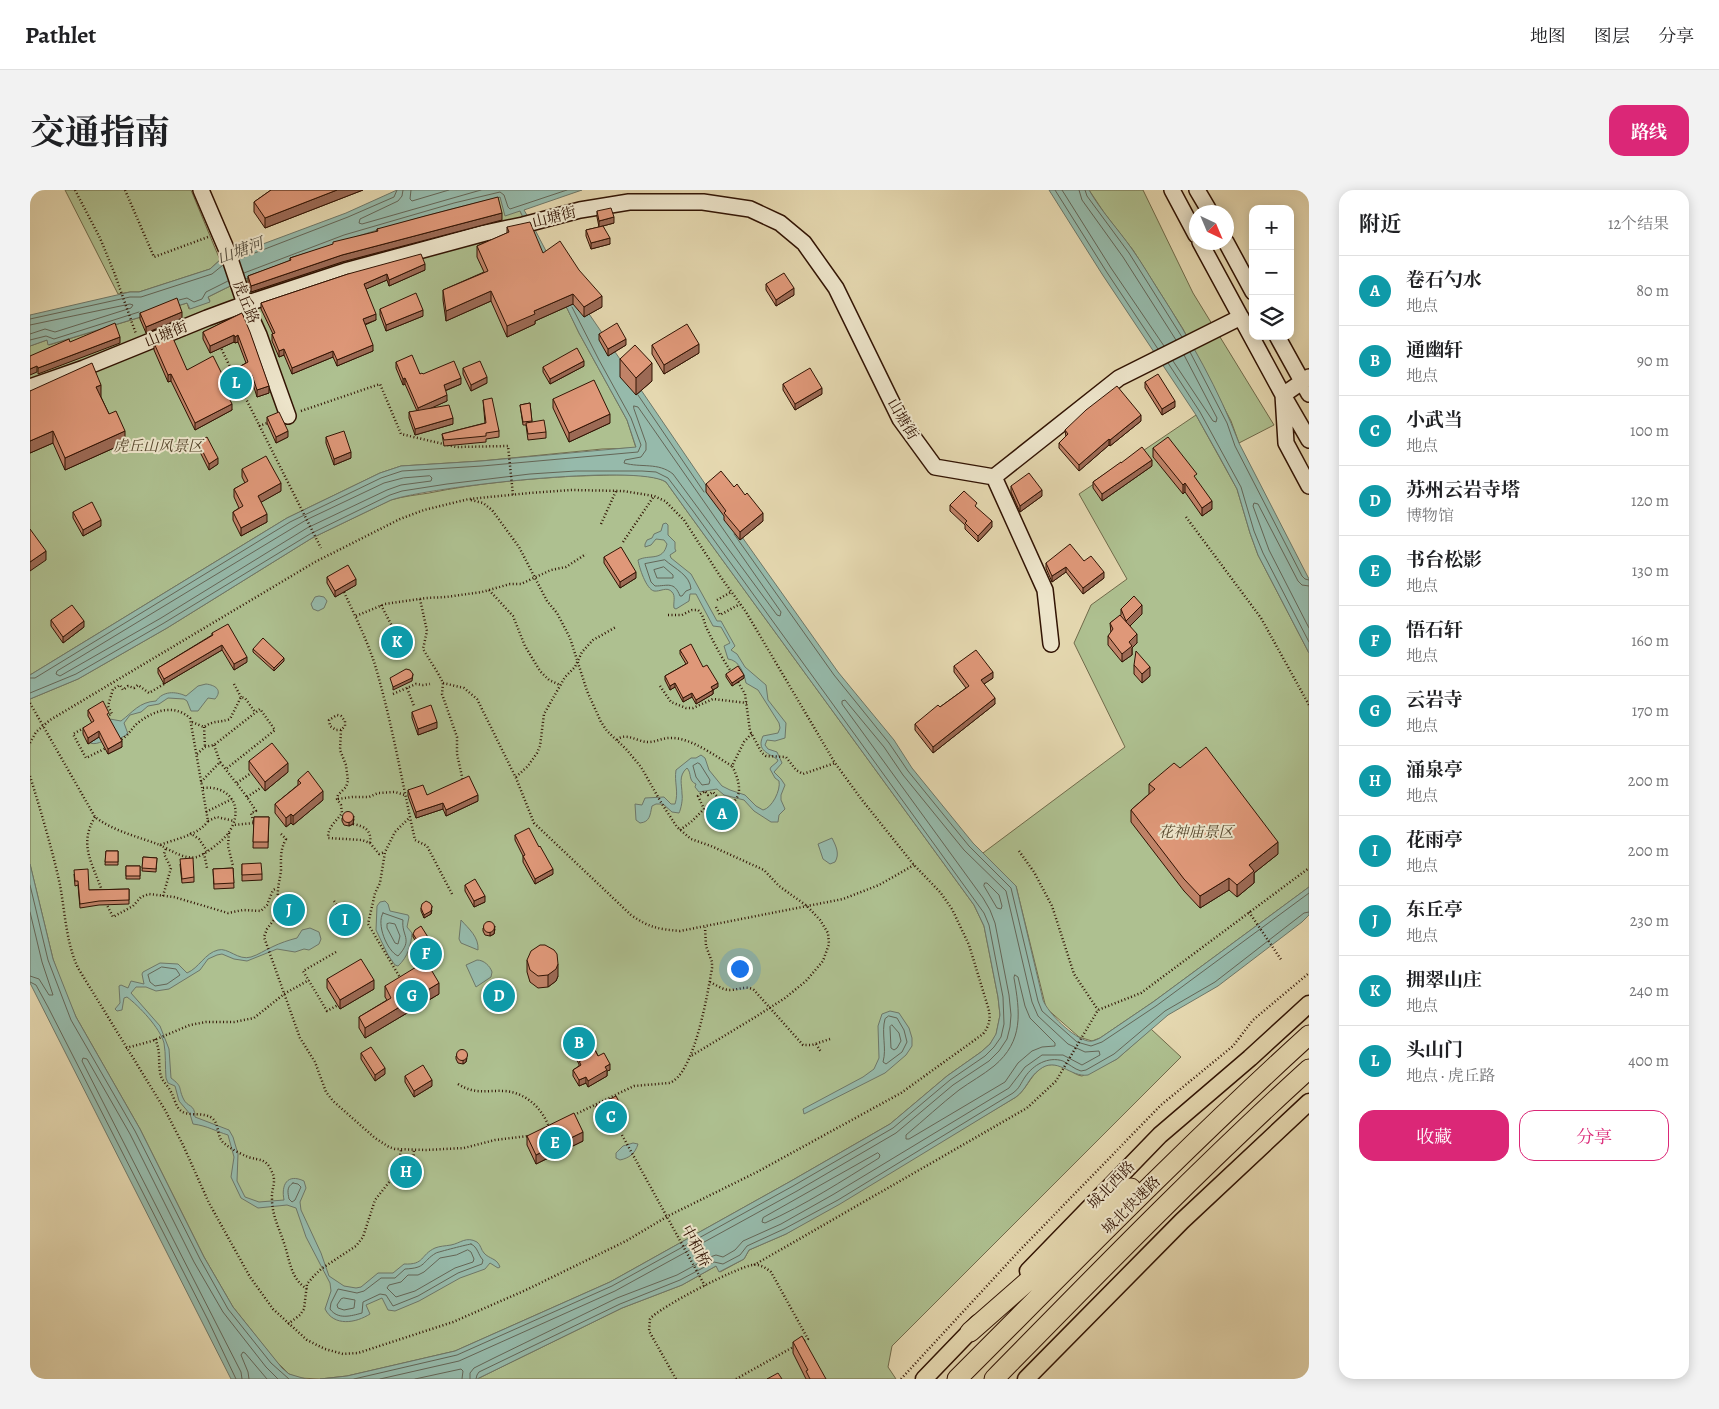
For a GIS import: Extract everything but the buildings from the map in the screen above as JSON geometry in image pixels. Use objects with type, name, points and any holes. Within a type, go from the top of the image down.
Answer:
[{"type":"highway","name":"城北快速路","points":[[957,1379],[1246,1093],[1309,1035]]},
{"type":"highway","name":"城北快速路","points":[[994,1379],[1184,1186],[1309,1069]]},
{"type":"highway","points":[[970,1332],[1068,1246],[1180,1142],[1246,1093]]},
{"type":"main road","name":"城北西路","points":[[924,1379],[1160,1135],[1250,1058],[1309,1004]]},
{"type":"main road","points":[[1026,1379],[1182,1221],[1309,1102]]},
{"type":"street","name":"虎丘路","points":[[201,190],[220,233],[288,416]]},
{"type":"street","points":[[1172,190],[1189,222]]},
{"type":"street","points":[[1197,190],[1206,205]]},
{"type":"street","name":"山塘街","points":[[30,387],[84,368],[245,304],[345,271],[485,233],[529,224],[580,210],[630,202],[704,202],[750,209],[780,223],[804,243],[836,288],[900,419],[936,467],[994,477]]},
{"type":"street","points":[[1204,250],[1309,440]]},
{"type":"street","points":[[1230,250],[1249,285]]},
{"type":"street","points":[[1051,644],[1044,590],[994,477],[1120,378],[1241,317]]},
{"type":"street","points":[[1279,340],[1307,385],[1283,395]]},
{"type":"street","points":[[1283,395],[1286,443],[1309,486]]},
{"type":"path","points":[[75,190],[100,238],[121,290],[139,345]]},
{"type":"path","points":[[125,190],[154,257],[220,233]]},
{"type":"path","points":[[207,318],[234,374]]},
{"type":"path","points":[[238,382],[321,548]]},
{"type":"path","points":[[288,416],[380,384],[401,434],[456,447],[508,446],[513,495]]},
{"type":"path","points":[[30,742],[43,725],[307,567],[378,529],[424,510],[469,499],[572,490],[644,493],[664,501],[684,520],[740,604],[835,763],[862,800],[914,864],[940,892],[952,909],[963,931],[988,1007],[990,1014],[987,1028],[983,1034],[901,1093],[757,1172],[668,1216],[626,1241],[517,1294],[453,1322],[358,1353],[343,1354],[325,1349],[307,1340],[273,1309],[250,1277],[209,1203],[165,1110],[78,968],[71,954],[52,851],[30,776]]},
{"type":"path","points":[[601,524],[616,491]]},
{"type":"path","points":[[623,542],[654,496]]},
{"type":"path","points":[[469,499],[483,503],[499,518],[519,547],[547,601],[557,613],[570,638],[594,708],[607,731],[641,767],[656,795],[680,830],[691,839],[764,870],[779,886],[807,906],[820,920],[828,933],[829,944],[824,961],[806,981],[770,1008],[718,1041],[690,1056]]},
{"type":"path","points":[[1186,517],[1261,618],[1309,704]]},
{"type":"path","points":[[355,616],[381,605],[446,597],[489,590],[510,584],[521,584],[551,570],[566,566],[586,554]]},
{"type":"path","points":[[489,590],[513,616],[525,646],[540,671],[549,680],[560,685]]},
{"type":"path","points":[[344,592],[375,665],[415,840],[427,846],[452,894]]},
{"type":"path","points":[[717,600],[731,592]]},
{"type":"path","points":[[420,599],[428,631],[423,649],[442,683],[442,694],[457,737],[457,754],[463,785]]},
{"type":"path","points":[[716,607],[720,615],[740,604]]},
{"type":"path","points":[[381,605],[393,628]]},
{"type":"path","points":[[668,615],[682,615],[692,610],[698,610],[702,613],[705,626],[732,673]]},
{"type":"path","points":[[516,778],[533,760],[540,746],[544,714],[565,677],[575,667],[582,652],[593,640],[616,627]]},
{"type":"path","points":[[738,682],[745,694],[748,721],[752,733],[762,753],[766,756],[786,758],[796,770],[803,774],[835,763]]},
{"type":"path","points":[[442,683],[464,688],[477,699],[516,778],[534,823],[631,915],[644,924],[656,929],[680,931],[706,927],[843,899],[879,885],[914,864]]},
{"type":"path","points":[[100,720],[112,714],[108,706],[113,689],[120,685],[123,690],[128,686],[134,688],[138,685],[149,692],[164,684]]},
{"type":"path","points":[[234,684],[241,696],[246,698],[255,712]]},
{"type":"path","points":[[393,694],[416,684],[430,684]]},
{"type":"path","points":[[660,686],[672,702],[686,708],[693,708],[713,699],[747,702]]},
{"type":"path","points":[[407,688],[414,706]]},
{"type":"path","points":[[204,727],[212,721],[223,722],[230,719],[241,696]]},
{"type":"path","points":[[30,703],[95,817],[107,825],[187,856],[197,857],[225,838],[233,825],[236,810],[232,799],[221,789],[215,787],[202,788]]},
{"type":"path","points":[[86,727],[73,734],[86,758],[128,736],[138,723],[156,712],[169,709],[180,710],[192,722],[208,821]]},
{"type":"path","points":[[197,754],[205,748],[214,745],[260,709],[275,730],[226,769]]},
{"type":"path","points":[[337,800],[338,795],[346,787],[348,774],[340,750],[341,730],[345,726],[345,721],[341,716],[332,716],[329,720],[330,726],[336,730],[341,730]]},
{"type":"path","points":[[192,722],[204,727]]},
{"type":"path","points":[[204,727],[205,748]]},
{"type":"path","points":[[732,766],[747,738],[752,733]]},
{"type":"path","points":[[617,740],[620,737],[647,742],[672,738],[681,739],[732,766],[739,779],[739,791],[734,800],[725,805],[713,792],[708,795],[705,791],[698,796],[704,808],[691,822],[680,830]]},
{"type":"path","points":[[214,745],[220,762],[248,797],[256,811],[251,814],[254,823],[233,825]]},
{"type":"path","points":[[202,782],[220,762]]},
{"type":"path","points":[[237,784],[251,773]]},
{"type":"path","points":[[248,797],[262,787]]},
{"type":"path","points":[[337,800],[352,797],[369,797],[378,793],[395,792],[405,794]]},
{"type":"path","points":[[206,812],[232,799]]},
{"type":"path","points":[[337,800],[341,805],[342,812],[338,819],[330,826],[328,838],[362,840],[370,843],[378,854],[385,852]]},
{"type":"path","points":[[95,817],[88,834],[88,855],[102,893]]},
{"type":"path","points":[[160,845],[190,834],[217,817],[234,821]]},
{"type":"path","points":[[401,980],[368,924],[380,883],[385,852],[395,832],[410,817]]},
{"type":"path","points":[[352,824],[369,831],[371,835],[370,843]]},
{"type":"path","points":[[229,832],[228,846],[233,866]]},
{"type":"path","points":[[190,834],[199,839],[206,852],[207,868]]},
{"type":"path","points":[[281,834],[286,839],[280,852],[281,870],[277,898],[280,904],[276,917],[264,937],[300,1038],[315,1062],[326,1092],[333,1101],[375,1138],[389,1147],[401,1150],[464,1148],[495,1140],[532,1136]]},
{"type":"path","points":[[163,896],[171,868],[164,854],[166,848]]},
{"type":"path","points":[[1019,851],[1034,872],[1052,906],[1074,974],[1098,1010]]},
{"type":"path","points":[[676,1379],[649,1332],[650,1319],[656,1312],[704,1284],[744,1267],[754,1265],[1027,1108],[1056,1081],[1098,1010],[1142,993],[1309,868]]},
{"type":"path","points":[[104,900],[113,917],[133,906],[146,894],[174,897],[204,907],[234,913],[243,910],[256,911],[264,909],[273,890],[278,888]]},
{"type":"path","points":[[334,901],[358,932]]},
{"type":"path","points":[[1249,912],[1282,961]]},
{"type":"path","points":[[573,1116],[634,1086],[673,1082],[679,1076],[690,1056],[705,1011],[712,962],[706,946],[706,927]]},
{"type":"path","points":[[336,952],[303,971],[327,1011],[338,1005]]},
{"type":"path","points":[[901,1379],[1020,1250],[1161,1105],[1233,1046],[1254,1020],[1309,974]]},
{"type":"path","points":[[126,1048],[197,1023],[234,1022],[254,1018],[284,994],[308,980]]},
{"type":"path","points":[[709,982],[731,990],[750,988],[799,1042],[807,1046],[830,1039]]},
{"type":"path","points":[[155,1039],[160,1047],[160,1073],[171,1090],[179,1108],[189,1114],[210,1116],[216,1125],[223,1143],[247,1157],[261,1159],[268,1165],[274,1180],[272,1208],[290,1268],[298,1282],[307,1289]]},
{"type":"path","points":[[816,1044],[822,1052]]},
{"type":"path","points":[[458,1084],[475,1092],[504,1091],[517,1094],[535,1104],[546,1118],[549,1127]]},
{"type":"path","points":[[543,1131],[557,1124]]},
{"type":"path","name":"中和桥","points":[[622,1135],[704,1284]]},
{"type":"path","points":[[288,1324],[300,1315],[304,1309],[308,1284],[321,1269],[356,1246],[363,1236],[375,1200],[398,1171],[401,1150]]},
{"type":"path","points":[[409,1168],[413,1163],[414,1150]]},
{"type":"path","points":[[736,1379],[808,1339],[774,1276],[766,1268],[754,1265]]},
{"type":"path","points":[[746,1373],[749,1379]]},
{"type":"green space","points":[[65,190],[191,190],[220,260],[210,269],[139,292],[118,294]]},
{"type":"green space","points":[[1089,190],[1143,190],[1193,293],[1274,425],[1239,443],[1231,421],[1183,329],[1133,250]]},
{"type":"green space","name":"虎丘山风景区","points":[[500,197],[520,211],[579,333],[627,420],[636,448],[602,449],[481,461],[401,466],[380,473],[287,518],[30,675],[30,346],[47,340],[49,345],[187,303],[189,309],[210,301],[208,297],[243,280],[314,251],[425,216]]},
{"type":"green space","name":"花神庙景区","points":[[1196,415],[1237,489],[1258,555],[1309,653],[1309,887],[1153,1002],[1100,1038],[1092,1041],[1079,1037],[1046,1008],[1016,886],[983,853],[1125,747],[1074,643],[1091,605],[1127,579],[1079,494]]},
{"type":"green space","points":[[636,475],[648,476],[666,482],[974,905],[984,926],[998,997],[1000,1015],[996,1035],[981,1052],[947,1076],[890,1124],[610,1282],[455,1351],[347,1376],[320,1379],[299,1378],[289,1374],[275,1360],[233,1307],[204,1257],[140,1129],[76,1017],[62,985],[53,959],[30,864],[30,699],[78,679],[167,628],[312,538],[391,500],[484,484],[576,476]]},
{"type":"green space","points":[[1151,1029],[1181,1057],[892,1346],[888,1367],[896,1379],[477,1379],[622,1308],[682,1285],[716,1266],[720,1272],[744,1259],[749,1250],[786,1234],[1016,1097],[1039,1069],[1052,1065],[1061,1066],[1082,1076],[1117,1059]]},
{"type":"water","points":[[397,190],[582,190],[524,210],[549,256],[562,278],[583,305],[725,513],[838,672],[894,740],[912,768],[973,843],[1016,886],[1043,1000],[1050,1011],[1068,1030],[1088,1041],[1100,1038],[1153,1002],[1309,887],[1309,915],[1302,922],[1218,986],[1168,1015],[1117,1059],[1088,1075],[1081,1075],[1058,1066],[1046,1066],[1036,1073],[1016,1097],[840,1204],[786,1234],[749,1250],[744,1259],[719,1272],[716,1266],[682,1285],[622,1308],[477,1379],[320,1379],[347,1376],[455,1351],[610,1282],[890,1124],[947,1076],[990,1044],[996,1034],[1000,1015],[984,926],[974,905],[666,482],[647,477],[616,475],[576,476],[446,489],[391,500],[312,538],[167,628],[78,679],[30,699],[30,675],[287,518],[380,473],[401,466],[636,447],[627,420],[579,333],[520,211],[505,216],[500,197],[425,216],[314,251],[243,280],[208,297],[210,302],[190,309],[187,303],[48,345],[47,340],[30,346],[30,315],[130,292],[139,292],[210,269],[220,260],[346,213]]},
{"type":"water","points":[[1049,190],[1089,190],[1139,260],[1193,346],[1213,384],[1239,443],[1309,579],[1309,653],[1258,555],[1237,489],[1196,415],[1102,274]]},
{"type":"water","points":[[666,523],[668,525],[668,535],[675,542],[676,551],[670,555],[671,558],[691,574],[717,621],[721,621],[735,646],[731,650],[737,654],[745,667],[766,685],[768,700],[786,723],[785,738],[775,741],[767,740],[765,745],[768,749],[777,752],[782,763],[774,772],[785,785],[781,800],[785,809],[779,815],[778,822],[771,822],[754,811],[744,800],[724,795],[717,789],[699,792],[687,768],[681,777],[682,799],[679,813],[672,812],[663,804],[656,804],[652,806],[649,818],[646,821],[640,823],[636,820],[635,804],[642,805],[645,798],[664,797],[671,804],[675,804],[677,795],[676,770],[691,758],[701,755],[705,758],[709,770],[722,786],[745,795],[763,810],[773,802],[779,785],[779,781],[770,769],[778,760],[764,751],[761,741],[763,736],[778,733],[779,723],[758,690],[746,683],[738,664],[728,659],[724,646],[730,643],[721,627],[713,626],[696,594],[690,594],[689,601],[676,609],[674,608],[673,594],[670,590],[654,591],[648,586],[643,577],[638,560],[659,555],[665,550],[667,544],[664,540],[656,539],[651,545],[645,547],[645,544],[654,534],[661,531],[663,524]]},
{"type":"water","points":[[315,597],[324,597],[327,601],[324,608],[318,611],[313,609],[311,604]]},
{"type":"water","points":[[206,684],[217,688],[218,693],[215,699],[208,698],[198,711],[191,711],[187,701],[184,699],[168,698],[159,704],[148,706],[141,712],[130,715],[124,723],[128,734],[119,739],[115,734],[100,743],[90,743],[89,740],[110,719],[121,721],[141,705],[156,701],[162,695],[178,693],[186,696],[198,686]]},
{"type":"water","points":[[832,838],[837,856],[835,862],[830,864],[823,859],[818,844]]},
{"type":"water","points":[[30,864],[53,959],[76,1017],[140,1129],[204,1257],[233,1307],[282,1368],[289,1374],[306,1379],[231,1379],[30,983]]},
{"type":"water","points":[[385,901],[390,911],[408,915],[409,917],[407,927],[412,933],[411,942],[407,955],[398,966],[395,965],[388,955],[376,930],[377,906],[380,902]]},
{"type":"water","points":[[461,920],[475,937],[478,950],[461,943],[459,939]]},
{"type":"water","points":[[310,928],[319,932],[321,939],[319,944],[309,950],[304,949],[295,952],[277,949],[247,961],[234,959],[222,954],[217,955],[208,959],[200,970],[169,989],[156,991],[146,987],[136,987],[131,993],[160,1026],[169,1049],[171,1078],[179,1085],[185,1101],[194,1110],[195,1117],[229,1130],[233,1137],[238,1154],[237,1181],[245,1197],[259,1202],[284,1200],[283,1190],[286,1182],[293,1178],[304,1181],[306,1188],[300,1202],[301,1210],[321,1253],[329,1276],[344,1286],[361,1287],[378,1273],[393,1273],[404,1264],[416,1263],[435,1248],[467,1240],[477,1242],[484,1253],[497,1262],[500,1267],[498,1268],[490,1263],[485,1269],[460,1278],[419,1301],[395,1311],[388,1310],[382,1298],[366,1305],[370,1314],[358,1320],[346,1322],[334,1319],[325,1309],[331,1291],[330,1283],[306,1237],[296,1208],[287,1205],[258,1208],[241,1198],[231,1177],[234,1157],[228,1135],[193,1124],[190,1114],[179,1101],[175,1086],[168,1083],[166,1078],[164,1043],[158,1031],[127,997],[124,998],[122,1010],[117,1011],[115,1009],[120,1003],[119,986],[128,988],[131,981],[144,984],[143,972],[160,963],[178,964],[187,973],[206,957],[218,950],[226,950],[246,958],[251,957],[278,944],[297,938],[302,930]]},
{"type":"water","points":[[477,960],[486,964],[492,972],[491,977],[476,987],[466,965]]},
{"type":"water","points":[[890,1011],[899,1013],[909,1028],[912,1046],[906,1055],[885,1073],[804,1114],[803,1109],[863,1077],[874,1069],[879,1058],[878,1026],[882,1014]]},
{"type":"water","points":[[633,1143],[638,1144],[631,1155],[620,1160],[616,1158],[616,1153],[623,1146]]},
{"type":"place","name":"头山门","points":[[236,383]]},
{"type":"place","name":"拥翠山庄","points":[[397,642]]},
{"type":"place","name":"卷石勺水","points":[[722,814]]},
{"type":"place","name":"东丘亭","points":[[289,910]]},
{"type":"place","name":"花雨亭","points":[[345,920]]},
{"type":"place","name":"悟石轩","points":[[426,954]]},
{"type":"place","name":"云岩寺","points":[[412,996]]},
{"type":"place","name":"苏州云岩寺塔","points":[[499,996]]},
{"type":"place","name":"通幽轩","points":[[579,1043]]},
{"type":"place","name":"小武当","points":[[611,1117]]},
{"type":"place","name":"书台松影","points":[[555,1143]]},
{"type":"place","name":"涌泉亭","points":[[406,1172]]},
{"type":"water label","name":"山塘河","points":[[240,250]]}]
